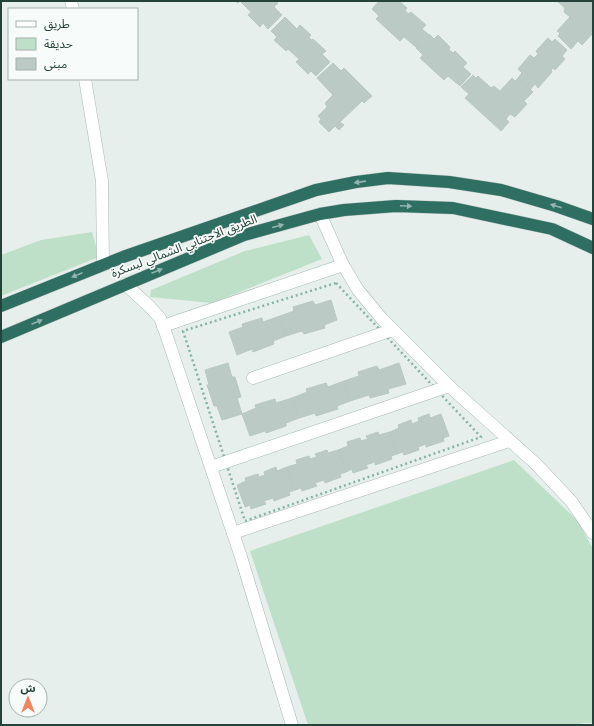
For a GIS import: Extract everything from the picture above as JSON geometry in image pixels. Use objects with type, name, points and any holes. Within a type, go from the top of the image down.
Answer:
[{"type":"highway","name":"الطريق الاجتنابي الشمالي لبسكرة","points":[[1,306],[123,257],[316,190],[356,182],[388,178],[449,182],[501,190],[556,206],[593,219]]},
{"type":"highway","name":"الطريق الاجتنابي الشمالي لبسكرة","points":[[1,337],[125,284],[244,236],[320,214],[344,210],[396,206],[452,208],[552,229],[593,248]]},
{"type":"street","points":[[85,80],[102,181],[103,265]]},
{"type":"street","points":[[320,214],[343,265],[387,332],[534,463],[571,501],[593,533]]},
{"type":"street","points":[[163,326],[343,265]]},
{"type":"street","points":[[125,284],[160,318],[233,533],[292,725]]},
{"type":"street","points":[[253,378],[387,332]]},
{"type":"street","points":[[211,467],[449,386]]},
{"type":"street","points":[[233,533],[509,441]]},
{"type":"path","points":[[336,283],[387,332],[437,390],[481,437],[245,521],[183,331],[336,283]]},
{"type":"green space","points":[[92,232],[99,257],[1,296],[1,255],[41,240]]},
{"type":"green space","points":[[309,235],[322,259],[212,303],[150,297],[151,290],[245,251]]},
{"type":"green space","points":[[514,460],[578,521],[593,549],[593,723],[576,725],[308,725],[250,551]]},
{"type":"building","points":[[240,1],[275,1],[278,3],[274,7],[282,15],[268,29],[263,23],[260,27],[248,15],[251,12]]},
{"type":"building","points":[[379,1],[399,1],[407,8],[405,11],[409,14],[411,12],[426,25],[422,29],[428,34],[416,47],[404,37],[400,41],[376,19],[379,16],[372,9]]},
{"type":"building","points":[[557,1],[593,1],[593,33],[582,45],[578,41],[571,49],[558,36],[560,33],[557,31],[570,17],[564,12],[565,8]]},
{"type":"building","points":[[285,17],[297,29],[300,25],[311,35],[309,37],[311,40],[313,39],[326,51],[322,54],[330,62],[316,76],[311,71],[308,74],[296,62],[299,59],[288,49],[286,51],[274,40],[277,37],[271,31]]},
{"type":"building","points":[[429,34],[434,39],[438,35],[450,47],[449,50],[453,53],[455,51],[467,63],[463,67],[471,74],[460,86],[448,76],[444,80],[420,58],[423,55],[416,48]]},
{"type":"building","points":[[548,38],[552,42],[555,39],[567,50],[562,56],[565,59],[555,70],[553,68],[551,70],[552,72],[538,88],[535,84],[530,90],[518,78],[522,73],[518,69],[530,55],[534,58],[538,54],[536,51]]},
{"type":"building","points":[[333,63],[341,71],[344,68],[372,96],[364,103],[362,101],[340,122],[344,125],[339,130],[335,126],[329,132],[319,122],[321,119],[318,116],[327,107],[325,103],[333,95],[317,78]]},
{"type":"building","points":[[473,75],[476,78],[478,76],[491,88],[494,86],[500,91],[512,78],[515,81],[518,78],[533,92],[524,101],[527,104],[515,117],[510,114],[506,119],[509,122],[501,131],[465,98],[469,94],[461,87]]},
{"type":"building","points":[[331,300],[337,320],[324,325],[325,328],[304,334],[302,331],[286,336],[280,316],[294,311],[293,307],[313,301],[315,305]]},
{"type":"building","points":[[280,316],[286,336],[273,341],[274,344],[253,352],[252,349],[237,355],[229,332],[243,327],[242,324],[262,318],[263,322]]},
{"type":"building","points":[[228,363],[232,377],[235,377],[241,397],[237,398],[242,414],[222,420],[217,406],[214,406],[207,385],[209,385],[205,370]]},
{"type":"building","points":[[399,363],[406,384],[388,389],[389,393],[370,398],[369,395],[350,401],[344,381],[359,376],[358,372],[377,366],[379,370]]},
{"type":"building","points":[[344,381],[350,401],[337,406],[338,409],[316,416],[315,413],[299,418],[292,398],[307,392],[306,389],[326,383],[328,387]]},
{"type":"building","points":[[292,398],[299,418],[286,423],[286,426],[266,433],[265,431],[250,436],[242,414],[256,408],[255,405],[275,399],[276,403]]},
{"type":"building","points":[[429,414],[430,418],[441,414],[449,436],[443,438],[444,441],[426,447],[426,444],[418,447],[419,450],[404,455],[403,452],[397,454],[390,432],[399,428],[398,425],[411,420],[412,424],[419,421],[418,418]]},
{"type":"building","points":[[378,432],[379,435],[390,432],[397,454],[391,456],[392,459],[375,465],[375,462],[366,465],[368,468],[353,473],[352,469],[346,472],[338,450],[348,446],[347,442],[360,438],[361,441],[368,439],[366,436]]},
{"type":"building","points":[[327,450],[328,453],[338,450],[346,472],[340,474],[341,477],[325,483],[324,480],[315,483],[317,486],[302,491],[301,488],[295,490],[287,467],[297,464],[296,460],[309,456],[310,459],[317,457],[315,454]]},
{"type":"building","points":[[276,467],[277,471],[287,467],[295,490],[289,492],[290,495],[274,501],[273,498],[264,501],[266,504],[251,509],[250,505],[245,507],[237,485],[246,481],[245,478],[258,474],[259,477],[265,475],[264,472]]}]
